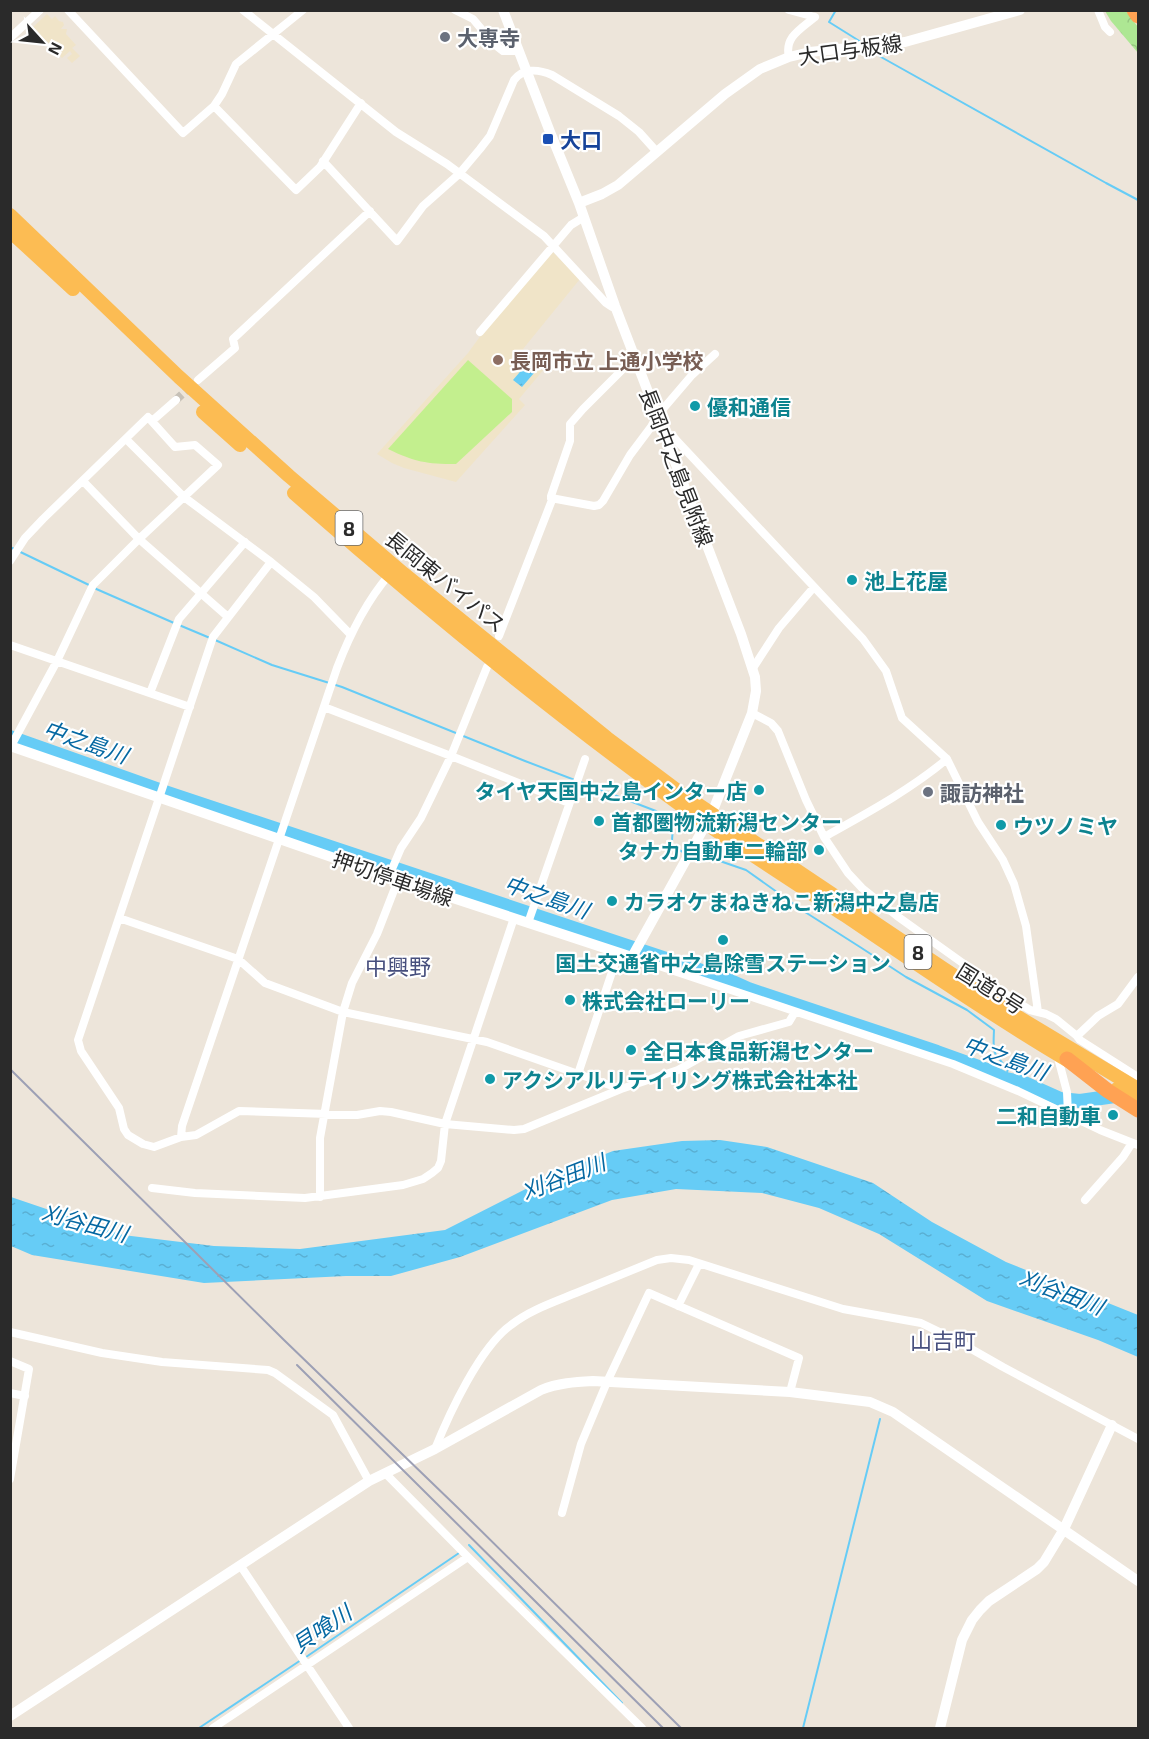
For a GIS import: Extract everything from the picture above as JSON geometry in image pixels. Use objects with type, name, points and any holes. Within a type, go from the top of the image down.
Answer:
[{"type":"highway","points":[[1134,10],[1138,16]]},
{"type":"highway","name":"長岡東バイパス","points":[[10,216],[178,377],[335,517],[709,818]]},
{"type":"highway","name":"長岡東バイパス","points":[[10,231],[222,429],[389,575],[585,734],[709,818]]},
{"type":"highway","name":"国道8号","points":[[709,818],[1126,1086]]},
{"type":"highway","name":"国道8号","points":[[709,818],[940,981],[1062,1057]]},
{"type":"highway","points":[[1062,1057],[1126,1086],[1136,1105]]},
{"type":"main road","name":"長岡中之島見附線","points":[[503,10],[549,132],[579,203],[615,306],[753,668],[756,691],[752,713],[709,818]]},
{"type":"main road","name":"大口与板線","points":[[579,203],[618,185],[742,81],[760,69],[789,57],[822,50],[905,42],[1020,10]]},
{"type":"main road","name":"押切停車場線","points":[[11,746],[160,798],[282,833],[394,878],[632,957]]},
{"type":"main road","points":[[632,957],[709,818]]},
{"type":"main road","points":[[10,1716],[369,1481],[435,1449],[541,1390],[570,1382],[790,1392],[870,1402],[883,1406],[1138,1581]]},
{"type":"main road","points":[[940,1728],[962,1640],[972,1620],[989,1601],[1037,1569],[1050,1554],[1112,1425]]},
{"type":"street","points":[[10,38],[40,10]]},
{"type":"street","points":[[68,10],[183,134],[214,106],[236,64],[303,10]]},
{"type":"street","points":[[243,10],[396,132],[459,174],[544,236],[554,244],[606,303],[612,307],[615,306]]},
{"type":"street","points":[[454,10],[473,19],[503,51],[519,51]]},
{"type":"street","points":[[789,10],[814,17],[791,38],[787,48],[789,57]]},
{"type":"street","points":[[1098,10],[1104,27],[1110,32]]},
{"type":"street","points":[[323,161],[397,241],[423,206],[459,174],[490,135],[514,80],[518,74],[527,71],[542,71],[552,75],[619,116],[639,132],[657,152]]},
{"type":"street","points":[[214,106],[296,190],[320,167],[361,104]]},
{"type":"street","points":[[198,380],[235,348],[233,339],[370,211]]},
{"type":"street","points":[[480,332],[571,225],[584,217]]},
{"type":"street","points":[[551,498],[594,506],[604,500],[630,455],[657,416],[686,381],[715,354]]},
{"type":"street","points":[[499,636],[551,498],[570,441],[570,424],[626,366],[637,362]]},
{"type":"street","points":[[152,421],[176,400]]},
{"type":"street","points":[[10,561],[25,538],[148,417],[175,447],[195,445],[218,465],[93,585],[57,661],[11,746]]},
{"type":"street","points":[[664,434],[672,436],[678,442],[863,639],[886,671],[902,718],[947,759],[978,822],[1004,860],[1014,884],[1026,926],[1038,1012]]},
{"type":"street","points":[[126,439],[184,496],[314,597],[350,634]]},
{"type":"street","points":[[83,481],[139,539],[228,617]]},
{"type":"street","points":[[150,693],[179,619],[245,542]]},
{"type":"street","points":[[271,562],[213,637],[78,1040],[78,1045],[119,1108],[124,1129],[128,1135],[143,1144],[154,1147],[181,1137],[196,1135],[239,1111],[357,1115],[380,1111],[444,1124],[524,1129],[621,1089],[678,1070],[739,1036],[789,1022],[795,1012]]},
{"type":"street","points":[[181,1137],[182,1126],[238,959],[350,634],[362,612],[389,575]]},
{"type":"street","points":[[753,668],[779,628],[814,587]]},
{"type":"street","points":[[10,645],[190,708]]},
{"type":"street","points":[[320,1197],[320,1138],[343,1012],[352,983],[377,934],[401,848],[422,818],[451,756],[487,667]]},
{"type":"street","points":[[324,707],[569,803]]},
{"type":"street","points":[[752,713],[771,723],[778,731],[824,837],[848,873],[862,888],[897,916],[1017,1002],[1030,1010],[1056,1019],[1077,1036],[1126,1086]]},
{"type":"street","points":[[528,923],[585,759]]},
{"type":"street","points":[[824,837],[901,793],[947,759]]},
{"type":"street","points":[[119,918],[238,959],[265,983],[343,1012],[487,1042],[621,1089]]},
{"type":"street","points":[[152,1188],[231,1195],[320,1197],[403,1185],[423,1179],[438,1168],[441,1161],[444,1124],[514,918]]},
{"type":"street","points":[[578,1074],[618,954]]},
{"type":"street","points":[[944,969],[952,956]]},
{"type":"street","points":[[632,957],[953,1064],[1135,1144],[1085,1200]]},
{"type":"street","points":[[1077,1036],[1098,1016],[1118,1004],[1138,977]]},
{"type":"street","points":[[1062,1057],[1068,1114]]},
{"type":"street","points":[[435,1449],[445,1424],[476,1366],[501,1333],[510,1325],[558,1300],[657,1260],[671,1258],[699,1263],[843,1309],[921,1323],[1138,1439]]},
{"type":"street","points":[[678,1306],[699,1263]]},
{"type":"street","points":[[562,1513],[581,1444],[649,1293],[799,1358],[790,1392]]},
{"type":"street","points":[[10,1332],[102,1353],[162,1362],[268,1370],[333,1414],[369,1481]]},
{"type":"street","points":[[10,1361],[28,1369],[10,1479]]},
{"type":"street","points":[[10,1393],[25,1396]]},
{"type":"street","points":[[386,1474],[642,1728]]},
{"type":"street","points":[[213,1728],[468,1557]]},
{"type":"street","points":[[240,1565],[349,1728]]},
{"type":"shaded area","points":[[47,14],[52,19],[55,16],[63,22],[61,29],[67,29],[66,34],[76,45],[72,48],[80,56],[72,63],[67,58],[72,54],[70,51],[62,58],[33,27]]},
{"type":"shaded area","name":"長岡市立 上通小学校","points":[[553,252],[580,279],[523,349],[545,368],[519,399],[525,405],[456,482],[404,468],[377,454],[468,353],[484,331]]},
{"type":"green space","points":[[1105,11],[1126,11],[1138,27],[1138,53],[1111,21]]},
{"type":"green space","points":[[468,360],[512,399],[512,412],[456,464],[421,461],[388,449]]},
{"type":"water","points":[[531,359],[540,366],[522,387],[513,380]]},
{"type":"water","name":"刈谷田川","points":[[720,1140],[767,1147],[873,1183],[932,1222],[1006,1262],[1138,1315],[1138,1357],[1098,1340],[987,1301],[879,1234],[819,1208],[762,1193],[676,1189],[612,1200],[460,1257],[391,1276],[204,1283],[32,1255],[11,1246],[11,1197],[123,1235],[214,1246],[300,1249],[445,1230],[561,1171],[613,1151],[682,1141]]},
{"type":"waterway","points":[[836,10],[829,22],[861,42]]},
{"type":"waterway","points":[[870,49],[1138,200]]},
{"type":"waterway","points":[[10,547],[89,585]]},
{"type":"waterway","points":[[94,588],[174,623]]},
{"type":"waterway","points":[[179,625],[210,638]]},
{"type":"waterway","points":[[215,640],[272,665],[342,687],[656,811],[671,826],[671,846],[685,853]]},
{"type":"waterway","name":"中之島川","points":[[10,737],[168,793],[937,1052],[990,1071],[1005,1079],[1022,1082],[1060,1099],[1080,1101],[1122,1095]]},
{"type":"waterway","points":[[693,857],[697,860],[714,859],[746,870],[805,912],[906,977],[967,1010],[994,1030],[995,1052],[1008,1069],[1005,1079]]},
{"type":"waterway","points":[[803,1728],[880,1419]]},
{"type":"waterway","name":"貝喰川","points":[[469,1545],[622,1703]]},
{"type":"waterway","name":"貝喰川","points":[[306,1657],[459,1553]]},
{"type":"waterway","name":"貝喰川","points":[[199,1728],[301,1660]]},
{"type":"tunnel","points":[[176,400],[193,384]]},
{"type":"railway","points":[[10,1069],[681,1728]]},
{"type":"railway","points":[[297,1365],[663,1728]]},
{"type":"place","name":"大専寺","points":[[445,37]]},
{"type":"place","name":"大口","points":[[548,139]]},
{"type":"place","name":"長岡市立 上通小学校","points":[[498,360]]},
{"type":"place","name":"優和通信","points":[[695,406]]},
{"type":"place","name":"池上花屋","points":[[852,580]]},
{"type":"place","name":"タイヤ天国中之島インター店","points":[[759,790]]},
{"type":"place","name":"諏訪神社","points":[[928,792]]},
{"type":"place","name":"首都圏物流新潟センター","points":[[599,821]]},
{"type":"place","name":"ウツノミヤ","points":[[1001,825]]},
{"type":"place","name":"タナカ自動車二輪部","points":[[819,850]]},
{"type":"place","name":"カラオケまねきねこ新潟中之島店","points":[[612,901]]},
{"type":"place","name":"国土交通省中之島除雪ステーション","points":[[723,940]]},
{"type":"place","name":"株式会社ローリー","points":[[570,1000]]},
{"type":"place","name":"全日本食品新潟センター","points":[[631,1050]]},
{"type":"place","name":"アクシアルリテイリング株式会社本社","points":[[490,1079]]},
{"type":"place","name":"二和自動車","points":[[1113,1115]]},
{"type":"district","name":"中興野","points":[[398,966]]},
{"type":"district","name":"山吉町","points":[[943,1340]]}]
